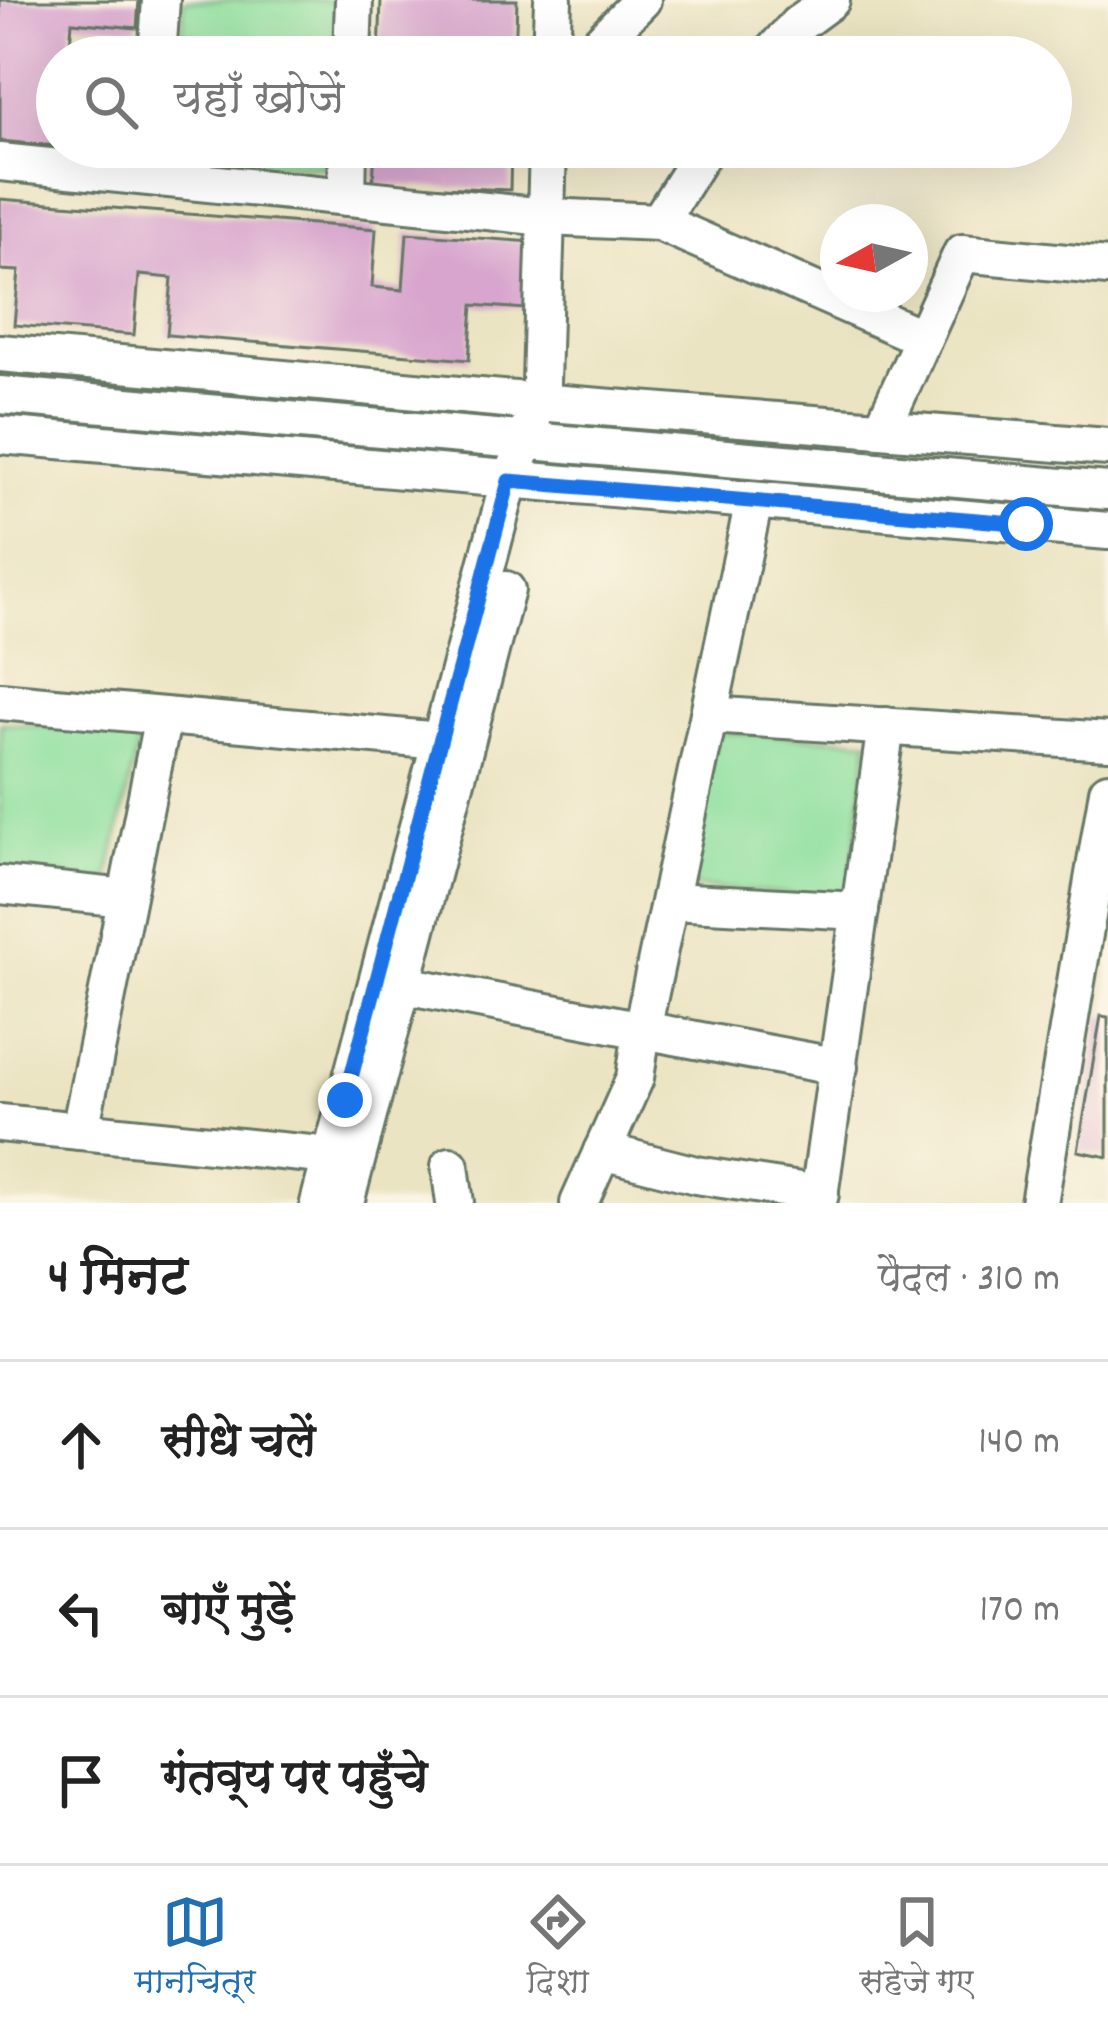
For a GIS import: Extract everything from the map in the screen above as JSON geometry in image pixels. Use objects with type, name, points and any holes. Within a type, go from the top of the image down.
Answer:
[{"type":"street","points":[[158,36],[161,0]]},
{"type":"street","points":[[353,36],[354,0]]},
{"type":"street","points":[[552,36],[553,0]]},
{"type":"street","points":[[607,36],[643,0]]},
{"type":"street","points":[[787,36],[831,0]]},
{"type":"street","points":[[0,162],[36,162]]},
{"type":"street","points":[[184,168],[346,197],[546,217],[659,222],[923,338]]},
{"type":"street","points":[[346,197],[348,168]]},
{"type":"street","points":[[319,1203],[390,982],[522,482],[541,383],[547,168]]},
{"type":"street","points":[[659,222],[693,168]]},
{"type":"street","points":[[882,429],[962,253],[1108,267]]},
{"type":"street","points":[[0,353],[1108,447]]},
{"type":"street","points":[[0,394],[1108,491]]},
{"type":"street","points":[[0,435],[1108,531]]},
{"type":"street","points":[[345,1203],[440,741],[522,482]]},
{"type":"street","points":[[579,1203],[635,1078],[754,501]]},
{"type":"street","points":[[0,701],[440,741]]},
{"type":"street","points":[[709,715],[1108,741]]},
{"type":"street","points":[[80,1131],[164,716]]},
{"type":"street","points":[[602,1151],[690,1189],[819,1198],[886,726]]},
{"type":"street","points":[[1039,1203],[1096,945],[1108,791]]},
{"type":"street","points":[[0,885],[126,898]]},
{"type":"street","points":[[670,901],[860,910]]},
{"type":"street","points":[[390,982],[839,1067]]},
{"type":"street","points":[[0,1123],[331,1156]]},
{"type":"street","points":[[450,1166],[454,1203]]},
{"type":"green space","points":[[184,0],[337,0],[335,36],[182,36]]},
{"type":"green space","points":[[0,723],[140,734],[108,881],[0,871]]},
{"type":"green space","points":[[717,732],[869,740],[848,899],[682,886]]},
{"type":"building","points":[[0,0],[139,0],[137,28],[72,22],[71,36],[36,36],[36,144],[0,141]]},
{"type":"building","points":[[381,0],[517,0],[516,36],[380,36]]},
{"type":"building","points":[[374,168],[511,168],[510,190],[373,184]]},
{"type":"building","points":[[0,199],[376,229],[372,287],[403,290],[407,233],[532,242],[526,309],[473,305],[469,360],[167,335],[172,278],[139,275],[134,335],[14,325],[19,271],[0,270]]},
{"type":"building","points":[[1101,1016],[1108,1017],[1108,1157],[1078,1151]]},
{"type":"route","points":[[345,1100],[509,481],[1026,524]]}]
